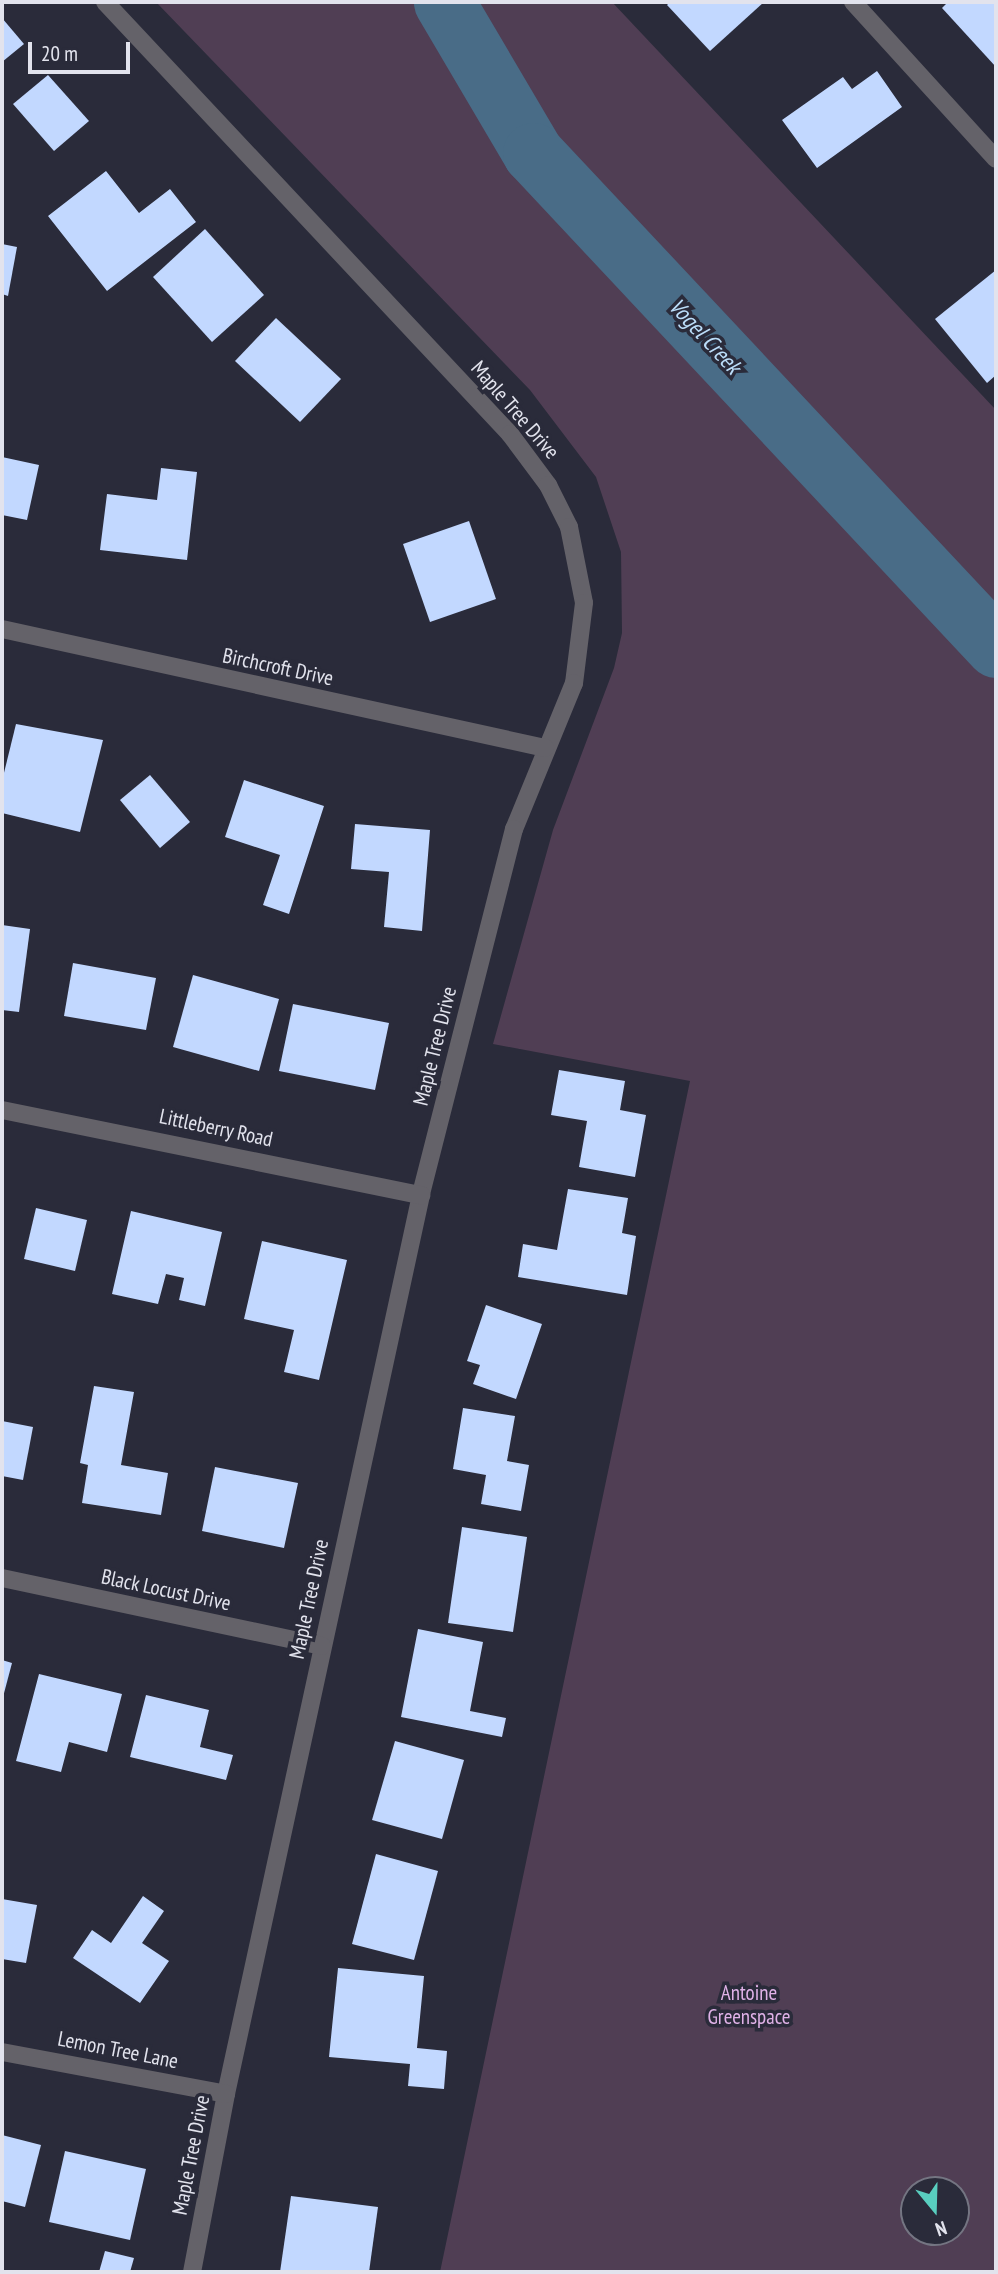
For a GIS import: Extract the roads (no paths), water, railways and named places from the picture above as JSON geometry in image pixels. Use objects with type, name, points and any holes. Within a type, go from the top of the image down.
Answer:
[{"type":"street","name":"Maple Tree Drive","points":[[104,2],[510,433],[548,485],[569,527],[584,603],[574,683],[545,748],[514,829],[421,1195],[321,1646],[226,2094],[192,2272]]},
{"type":"street","points":[[853,2],[996,159]]},
{"type":"street","name":"Birchcroft Drive","points":[[2,629],[545,748]]},
{"type":"street","name":"Littleberry Road","points":[[2,1110],[421,1195]]},
{"type":"street","name":"Black Locust Drive","points":[[2,1578],[321,1646]]},
{"type":"street","name":"Lemon Tree Lane","points":[[2,2052],[226,2094]]},
{"type":"waterway","name":"Vogel Creek","points":[[444,2],[533,153],[996,647]]},
{"type":"park label","name":"Antoine Greenspace","points":[[749,2005]]}]
